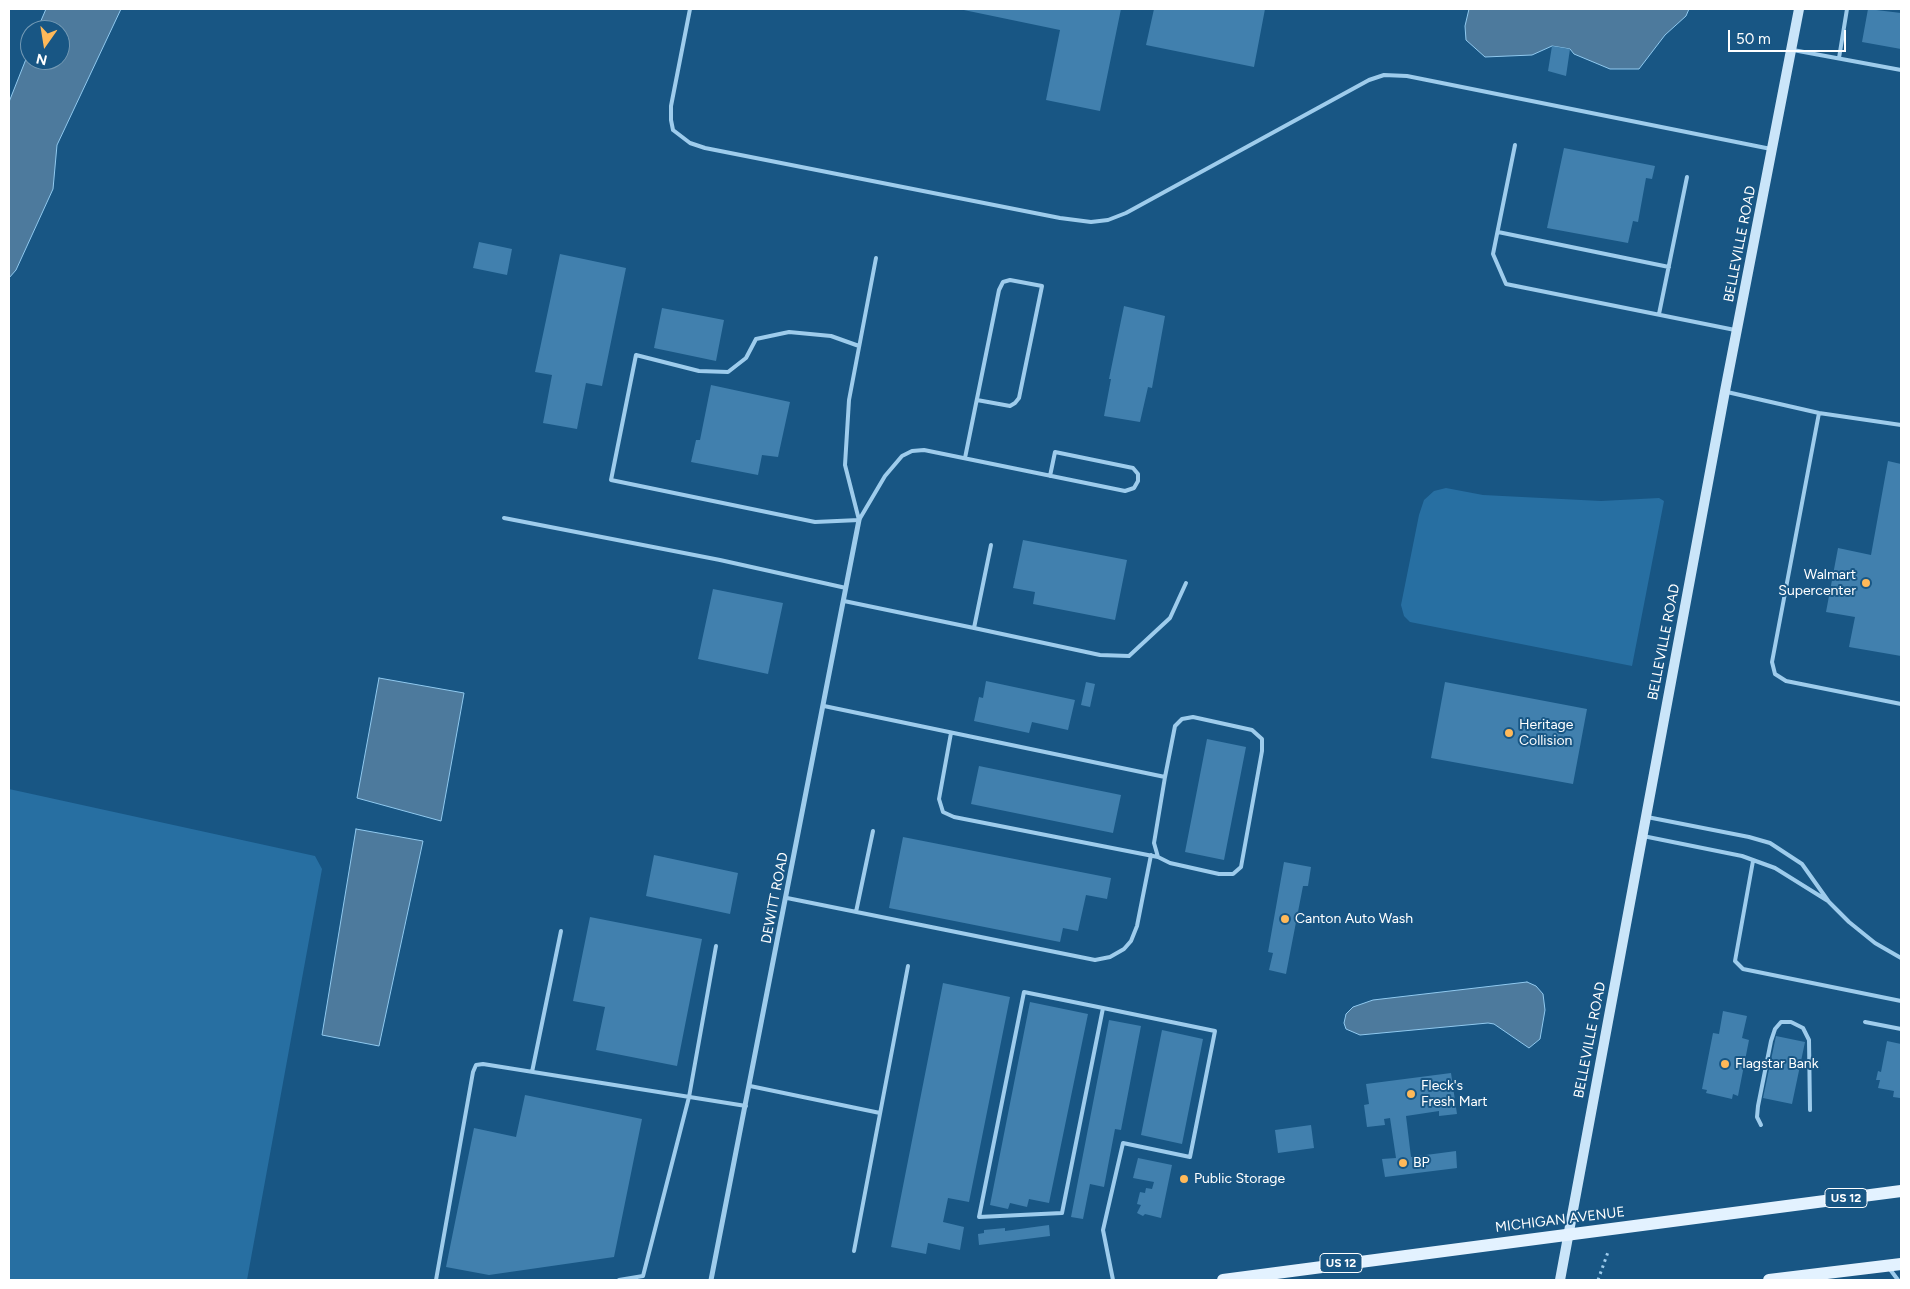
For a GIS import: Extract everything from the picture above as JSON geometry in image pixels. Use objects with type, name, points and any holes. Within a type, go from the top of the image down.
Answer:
[{"type":"main road","name":"BELLEVILLE ROAD","points":[[1560,1280],[1725,391],[1799,9]]},
{"type":"main road","name":"MICHIGAN AVENUE","points":[[1222,1280],[1901,1191]]},
{"type":"main road","points":[[1769,1280],[1901,1264]]},
{"type":"street","name":"DEWITT ROAD","points":[[711,1280],[787,898],[859,520]]},
{"type":"lane","points":[[690,9],[671,106],[671,120],[674,130],[690,143],[705,148],[1060,218],[1091,222],[1108,220],[1126,214],[1369,80],[1384,75],[1407,76],[1772,149]]},
{"type":"lane","points":[[1839,58],[1847,9]]},
{"type":"lane","points":[[1791,49],[1901,70]]},
{"type":"lane","points":[[1516,145],[1493,254],[1506,284],[1737,330]]},
{"type":"lane","points":[[1659,314],[1688,178]]},
{"type":"lane","points":[[1498,232],[1669,267]]},
{"type":"lane","points":[[859,520],[845,465],[849,400],[876,258]]},
{"type":"lane","points":[[965,458],[999,290],[1004,282],[1010,280],[1042,286],[1019,398],[1010,406],[977,400]]},
{"type":"lane","points":[[859,346],[831,336],[789,332],[756,340],[746,358],[728,372],[699,371],[636,355],[611,480],[815,522],[859,520]]},
{"type":"lane","points":[[1725,391],[1819,413],[1901,425]]},
{"type":"lane","points":[[1819,413],[1772,662],[1775,674],[1786,681],[1901,704]]},
{"type":"lane","points":[[859,520],[885,476],[902,456],[912,451],[924,450],[965,458],[1050,476],[1125,491],[1134,488],[1138,481],[1138,474],[1133,468],[1055,452],[1050,476]]},
{"type":"lane","points":[[504,518],[720,560],[846,588]]},
{"type":"lane","points":[[974,628],[991,545]]},
{"type":"lane","points":[[844,601],[1100,655],[1129,656],[1170,618],[1186,583]]},
{"type":"lane","points":[[824,706],[1166,777]]},
{"type":"lane","points":[[951,733],[938,799],[943,812],[954,817],[1151,855],[1170,863],[1219,874],[1233,874],[1241,867],[1262,751],[1262,739],[1252,730],[1192,718],[1182,719],[1175,726],[1154,843],[1158,857]]},
{"type":"lane","points":[[1646,816],[1749,836],[1770,843],[1802,864],[1829,902],[1849,922],[1869,938],[1901,958]]},
{"type":"lane","points":[[856,912],[872,832]]},
{"type":"lane","points":[[1642,836],[1753,861],[1795,879],[1829,902]]},
{"type":"lane","points":[[787,898],[1095,960],[1110,957],[1124,949],[1131,941],[1137,926],[1151,855]]},
{"type":"lane","points":[[1753,861],[1735,961],[1743,969],[1901,1001]]},
{"type":"lane","points":[[532,1072],[560,931]]},
{"type":"lane","points":[[619,1280],[643,1276],[689,1097],[716,946]]},
{"type":"lane","points":[[854,1251],[908,966]]},
{"type":"lane","points":[[1103,1008],[1062,1213],[979,1217],[1024,992],[1215,1030],[1190,1157],[1123,1143],[1103,1230],[1113,1280]]},
{"type":"lane","points":[[1761,1125],[1757,1117],[1758,1106],[1770,1041],[1775,1029],[1781,1022],[1791,1022],[1803,1028],[1809,1040],[1810,1110]]},
{"type":"lane","points":[[1865,1022],[1901,1029]]},
{"type":"lane","points":[[436,1280],[473,1072],[476,1066],[483,1064],[746,1106]]},
{"type":"lane","points":[[750,1086],[880,1113]]},
{"type":"lane","points":[[1888,1266],[1898,1280]]},
{"type":"path","points":[[1598,1280],[1608,1252]]},
{"type":"shaded area","points":[[46,9],[121,9],[57,145],[53,189],[16,270],[9,278],[9,102],[22,70],[70,70],[70,20],[41,20]]},
{"type":"shaded area","points":[[1469,9],[1689,9],[1686,16],[1665,35],[1639,69],[1610,69],[1574,54],[1570,49],[1552,46],[1532,55],[1485,57],[1466,40],[1465,26]]},
{"type":"shaded area","points":[[1446,488],[1483,495],[1601,501],[1659,498],[1664,501],[1632,666],[1410,622],[1404,616],[1401,605],[1419,515],[1424,500],[1434,491]]},
{"type":"shaded area","points":[[379,678],[464,693],[441,821],[357,798]]},
{"type":"shaded area","points":[[9,789],[315,856],[322,869],[247,1280],[9,1280]]},
{"type":"shaded area","points":[[356,829],[423,841],[379,1046],[322,1035]]},
{"type":"shaded area","points":[[1527,982],[1536,986],[1543,994],[1545,1010],[1540,1039],[1529,1048],[1494,1024],[1488,1023],[1360,1035],[1346,1029],[1344,1023],[1346,1014],[1353,1007],[1373,1000]]},
{"type":"building","points":[[959,9],[1121,9],[1100,111],[1046,100],[1060,30]]},
{"type":"building","points":[[1154,9],[1265,9],[1254,67],[1146,45]]},
{"type":"building","points":[[1868,9],[1901,13],[1901,49],[1862,42]]},
{"type":"building","points":[[1552,46],[1570,49],[1566,76],[1548,71]]},
{"type":"building","points":[[1564,148],[1655,166],[1652,179],[1646,178],[1638,222],[1633,221],[1628,243],[1547,228]]},
{"type":"building","points":[[479,242],[512,249],[507,275],[473,268]]},
{"type":"building","points":[[560,254],[626,268],[602,386],[586,383],[577,429],[543,423],[552,375],[535,372]]},
{"type":"building","points":[[1124,306],[1165,316],[1152,388],[1148,387],[1140,422],[1104,416],[1111,379],[1109,379]]},
{"type":"building","points":[[662,308],[724,320],[716,361],[654,348]]},
{"type":"building","points":[[711,385],[790,402],[778,457],[762,455],[758,475],[691,462],[696,440],[700,440]]},
{"type":"building","name":"Walmart Supercenter","points":[[1888,461],[1901,464],[1901,656],[1849,647],[1855,617],[1826,612],[1838,548],[1871,555]]},
{"type":"building","points":[[1023,540],[1127,560],[1115,620],[1033,604],[1035,592],[1013,588]]},
{"type":"building","points":[[713,589],[783,603],[768,674],[698,659]]},
{"type":"building","points":[[986,681],[1075,700],[1068,730],[1032,722],[1029,733],[974,721],[979,697],[983,698]]},
{"type":"building","points":[[1086,682],[1095,684],[1090,707],[1081,705]]},
{"type":"building","name":"Heritage Collision","points":[[1445,682],[1587,709],[1573,784],[1431,758]]},
{"type":"building","points":[[1207,739],[1246,747],[1224,860],[1185,852]]},
{"type":"building","points":[[979,766],[1121,795],[1113,833],[971,804]]},
{"type":"building","points":[[903,837],[1111,878],[1107,899],[1086,895],[1078,931],[1063,928],[1060,942],[889,908]]},
{"type":"building","points":[[654,855],[738,873],[730,914],[646,896]]},
{"type":"building","name":"Canton Auto Wash","points":[[1284,862],[1311,867],[1308,886],[1303,886],[1286,974],[1269,970],[1273,953],[1268,952]]},
{"type":"building","points":[[590,917],[702,939],[677,1066],[596,1050],[605,1007],[573,1001]]},
{"type":"building","points":[[943,983],[1010,997],[969,1202],[948,1198],[943,1222],[964,1227],[960,1250],[928,1243],[926,1254],[891,1247]]},
{"type":"building","points":[[1030,1002],[1088,1014],[1049,1203],[1029,1199],[1027,1207],[1010,1203],[1008,1209],[990,1205]]},
{"type":"building","name":"Flagstar Bank","points":[[1723,1011],[1747,1016],[1742,1038],[1749,1040],[1738,1096],[1733,1094],[1732,1099],[1706,1093],[1707,1090],[1702,1089],[1713,1033],[1719,1034]]},
{"type":"building","points":[[1109,1020],[1141,1026],[1121,1130],[1115,1129],[1104,1187],[1090,1184],[1083,1219],[1071,1217]]},
{"type":"building","points":[[1162,1030],[1203,1039],[1182,1144],[1141,1135]]},
{"type":"building","points":[[1776,1036],[1805,1042],[1792,1104],[1763,1098]]},
{"type":"building","points":[[1887,1041],[1901,1044],[1900,1098],[1893,1097],[1894,1091],[1878,1088],[1880,1080],[1876,1080],[1878,1071],[1881,1072]]},
{"type":"building","name":"Fleck's Fresh Mart","points":[[1451,1073],[1457,1114],[1439,1116],[1439,1111],[1406,1116],[1411,1157],[1456,1151],[1457,1168],[1385,1177],[1382,1159],[1396,1158],[1390,1118],[1384,1119],[1385,1125],[1367,1127],[1364,1105],[1369,1104],[1366,1084]]},
{"type":"building","points":[[525,1095],[642,1119],[614,1257],[489,1275],[446,1267],[474,1128],[516,1137]]},
{"type":"building","points":[[1311,1125],[1314,1148],[1278,1153],[1275,1130]]},
{"type":"building","points":[[1138,1158],[1172,1165],[1161,1218],[1145,1214],[1143,1216],[1137,1213],[1141,1205],[1137,1204],[1140,1192],[1145,1193],[1146,1188],[1152,1189],[1154,1182],[1133,1178]]},
{"type":"building","points":[[1049,1225],[1050,1236],[979,1245],[978,1234],[984,1233],[984,1230],[1005,1228],[1005,1231]]},
{"type":"place","name":"Walmart Supercenter","points":[[1866,583]]},
{"type":"place","name":"Heritage Collision","points":[[1509,733]]},
{"type":"place","name":"Canton Auto Wash","points":[[1285,919]]},
{"type":"place","name":"Flagstar Bank","points":[[1725,1064]]},
{"type":"place","name":"Fleck's Fresh Mart","points":[[1411,1094]]},
{"type":"place","name":"BP","points":[[1403,1163]]},
{"type":"place","name":"Public Storage","points":[[1184,1179]]}]
